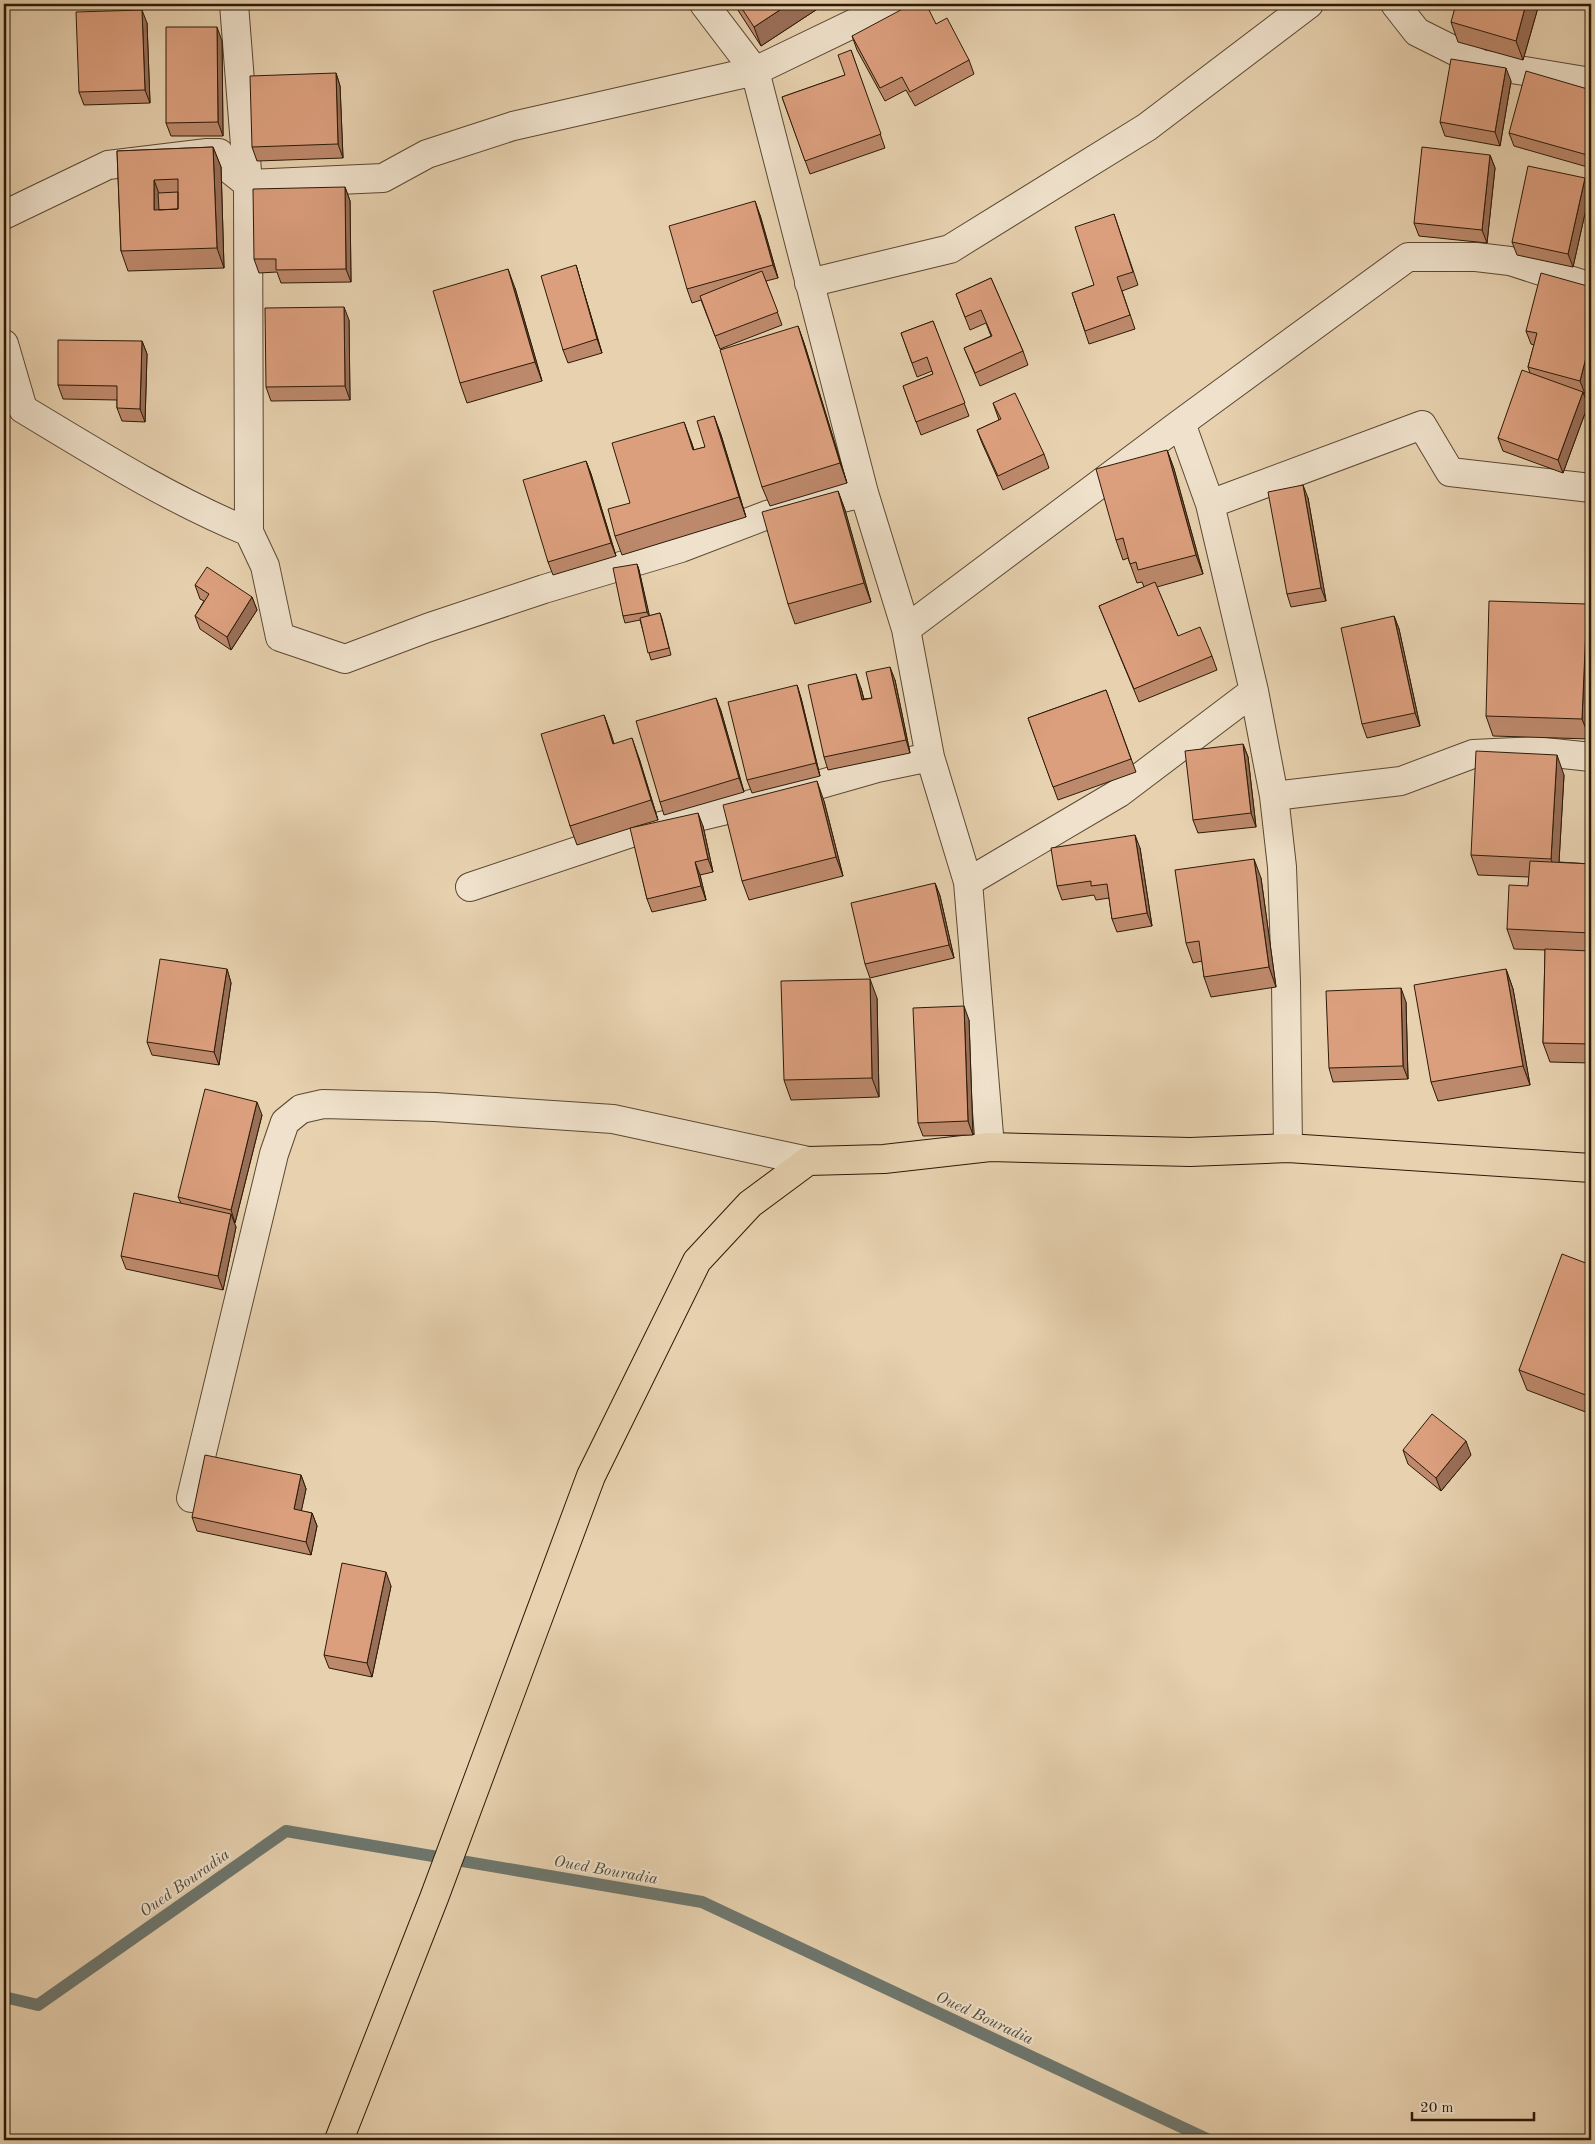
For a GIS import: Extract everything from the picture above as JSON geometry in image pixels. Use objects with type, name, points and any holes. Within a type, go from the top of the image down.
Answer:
[{"type":"main road","points":[[339,2140],[434,1898],[591,1476],[697,1261],[750,1204],[808,1161],[884,1159],[990,1147],[1190,1152],[1288,1148],[1591,1168]]},
{"type":"street","points":[[234,4],[248,184],[249,532],[265,566],[280,637],[345,659],[427,628],[544,589],[681,548],[768,515],[864,493]]},
{"type":"street","points":[[704,4],[755,71],[864,493],[906,629],[930,757],[968,882],[990,1147]]},
{"type":"street","points":[[4,215],[108,165],[207,153],[219,153],[229,169],[248,184],[383,178],[427,154],[513,126],[755,71],[894,4]]},
{"type":"street","points":[[810,284],[950,249],[1147,127],[1309,4]]},
{"type":"street","points":[[1395,4],[1417,32],[1481,64],[1591,82]]},
{"type":"street","points":[[906,629],[1181,423],[1408,257],[1476,257],[1510,260],[1591,287]]},
{"type":"street","points":[[4,344],[23,409],[128,473],[206,514],[249,532]]},
{"type":"street","points":[[1181,423],[1210,504],[1254,691],[1274,796],[1282,867],[1286,982],[1288,1148]]},
{"type":"street","points":[[1210,504],[1422,425],[1450,472],[1591,488]]},
{"type":"street","points":[[968,882],[1119,793],[1254,691]]},
{"type":"street","points":[[1274,796],[1401,781],[1473,754],[1535,751],[1591,757]]},
{"type":"street","points":[[470,887],[631,833],[748,805],[877,768],[930,757]]},
{"type":"street","points":[[191,1498],[274,1154],[285,1122],[301,1109],[323,1104],[435,1107],[613,1119],[808,1161]]},
{"type":"building","points":[[739,4],[789,4],[754,27]]},
{"type":"building","points":[[912,4],[926,4],[936,24],[947,18],[969,60],[910,92],[902,77],[880,88],[852,36]]},
{"type":"building","points":[[1456,4],[1526,4],[1516,41],[1451,22]]},
{"type":"building","points":[[142,10],[145,90],[79,92],[76,12]]},
{"type":"building","points":[[166,27],[217,27],[218,122],[166,123]]},
{"type":"building","points":[[851,50],[881,134],[805,161],[782,97],[845,75],[838,55]]},
{"type":"building","points":[[1451,59],[1506,68],[1495,132],[1440,122]]},
{"type":"building","points":[[1526,71],[1591,90],[1591,156],[1509,133]]},
{"type":"building","points":[[336,73],[338,144],[252,147],[250,76]]},
{"type":"building","points":[[213,147],[217,248],[121,251],[117,151]],"holes":[[[178,179],[178,209],[154,210],[154,180]]]},
{"type":"building","points":[[1422,147],[1490,155],[1482,230],[1414,223]]},
{"type":"building","points":[[1528,166],[1585,178],[1568,254],[1512,242]]},
{"type":"building","points":[[345,187],[346,269],[276,270],[276,259],[254,259],[253,189]]},
{"type":"building","points":[[178,192],[178,209],[159,210],[158,193]]},
{"type":"building","points":[[755,201],[773,265],[687,289],[669,226]]},
{"type":"building","points":[[1114,214],[1133,272],[1117,277],[1130,315],[1085,331],[1072,293],[1094,285],[1075,227]]},
{"type":"building","points":[[576,265],[597,339],[563,350],[541,276]]},
{"type":"building","points":[[508,269],[535,362],[460,383],[433,291]]},
{"type":"building","points":[[762,271],[778,312],[715,336],[700,296]]},
{"type":"building","points":[[1541,273],[1591,287],[1591,338],[1580,381],[1528,367],[1537,333],[1526,331]]},
{"type":"building","points":[[991,278],[1023,351],[975,373],[964,348],[992,336],[981,310],[965,317],[956,294]]},
{"type":"building","points":[[344,307],[345,386],[266,387],[265,308]]},
{"type":"building","points":[[933,321],[965,403],[916,422],[903,386],[933,374],[927,357],[912,363],[901,333]]},
{"type":"building","points":[[798,326],[840,463],[762,487],[720,350]]},
{"type":"building","points":[[58,340],[142,341],[140,409],[117,408],[117,386],[58,385]]},
{"type":"building","points":[[1522,370],[1583,392],[1558,460],[1498,438]]},
{"type":"building","points":[[1015,393],[1044,454],[998,476],[977,430],[1001,419],[993,403]]},
{"type":"building","points":[[714,416],[739,497],[615,536],[608,509],[630,503],[612,443],[684,422],[693,450],[705,447],[697,421]]},
{"type":"building","points":[[1167,450],[1196,555],[1138,570],[1136,562],[1130,564],[1123,538],[1116,540],[1096,469]]},
{"type":"building","points":[[586,461],[611,543],[548,562],[523,480]]},
{"type":"building","points":[[1303,485],[1321,588],[1287,594],[1268,492]]},
{"type":"building","points":[[838,491],[864,583],[788,604],[762,512]]},
{"type":"building","points":[[637,564],[647,612],[623,616],[613,568]]},
{"type":"building","points":[[207,567],[252,597],[227,637],[195,616],[209,594],[195,585]]},
{"type":"building","points":[[1155,582],[1178,636],[1200,627],[1212,656],[1134,689],[1099,606]]},
{"type":"building","points":[[1489,601],[1587,604],[1582,719],[1486,716]]},
{"type":"building","points":[[660,613],[669,648],[648,653],[640,618]]},
{"type":"building","points":[[1394,616],[1415,713],[1362,724],[1341,628]]},
{"type":"building","points":[[890,667],[906,740],[824,757],[808,685],[856,674],[862,700],[872,698],[866,672]]},
{"type":"building","points":[[797,685],[816,763],[747,780],[728,702]]},
{"type":"building","points":[[1106,690],[1131,759],[1053,787],[1028,718]]},
{"type":"building","points":[[716,698],[739,778],[660,802],[636,721]]},
{"type":"building","points":[[604,715],[613,744],[632,738],[651,800],[570,826],[541,734]]},
{"type":"building","points":[[1243,744],[1251,813],[1193,820],[1185,751]]},
{"type":"building","points":[[1476,751],[1557,755],[1551,859],[1471,855]]},
{"type":"building","points":[[817,781],[836,857],[742,881],[723,805]]},
{"type":"building","points":[[698,813],[708,859],[695,862],[701,886],[647,899],[630,828]]},
{"type":"building","points":[[1135,835],[1147,913],[1112,919],[1107,884],[1091,886],[1091,881],[1057,886],[1051,848]]},
{"type":"building","points":[[1254,859],[1269,967],[1204,977],[1199,941],[1186,943],[1175,870]]},
{"type":"building","points":[[1530,861],[1591,864],[1591,933],[1507,929],[1509,885],[1528,886]]},
{"type":"building","points":[[935,883],[949,945],[865,964],[851,903]]},
{"type":"building","points":[[1545,949],[1591,951],[1591,1044],[1543,1043]]},
{"type":"building","points":[[160,959],[227,969],[214,1052],[147,1042]]},
{"type":"building","points":[[1506,969],[1523,1066],[1431,1082],[1414,985]]},
{"type":"building","points":[[870,979],[872,1078],[784,1080],[781,981]]},
{"type":"building","points":[[1401,988],[1403,1066],[1329,1068],[1326,991]]},
{"type":"building","points":[[964,1006],[968,1121],[918,1123],[913,1008]]},
{"type":"building","points":[[205,1089],[257,1102],[231,1210],[178,1197]]},
{"type":"building","points":[[134,1193],[231,1214],[218,1276],[121,1256]]},
{"type":"building","points":[[1562,1254],[1591,1265],[1591,1397],[1519,1370]]},
{"type":"building","points":[[1432,1414],[1466,1441],[1436,1478],[1403,1450]]},
{"type":"building","points":[[205,1455],[301,1475],[294,1509],[312,1513],[306,1542],[192,1517]]},
{"type":"building","points":[[342,1563],[386,1572],[367,1663],[324,1655]]},
{"type":"waterway","name":"Oued Bouradia","points":[[4,1997],[38,2005],[286,1831],[702,1902],[1209,2140]]}]
